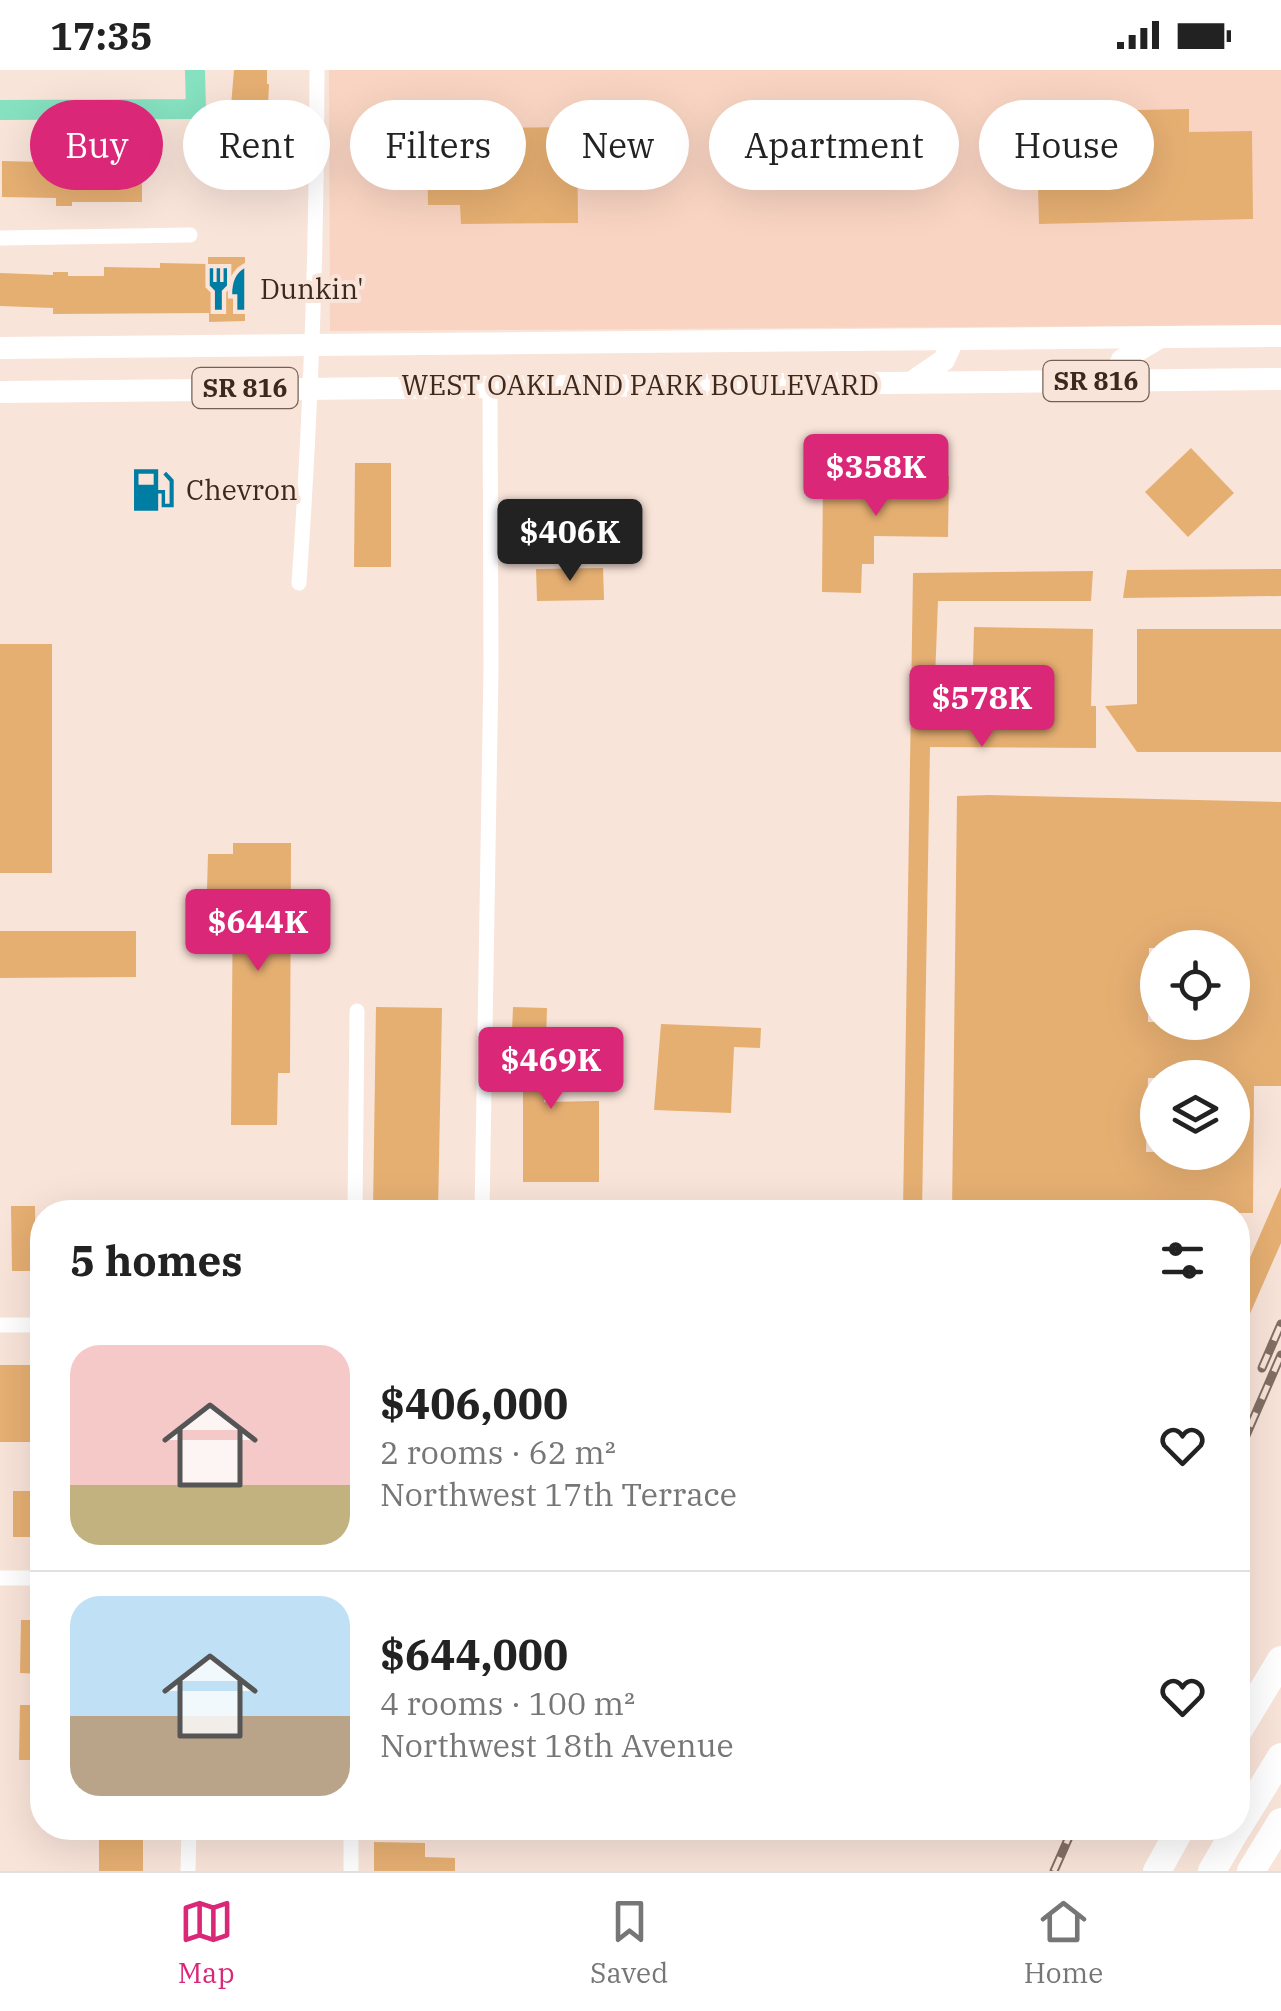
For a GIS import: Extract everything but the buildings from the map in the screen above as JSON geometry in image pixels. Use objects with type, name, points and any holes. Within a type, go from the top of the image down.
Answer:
[{"type":"highway","points":[[1250,1711],[1281,1660]]},
{"type":"highway","points":[[1250,1806],[1281,1757]]},
{"type":"highway","points":[[1251,1871],[1281,1822]]},
{"type":"highway","points":[[1156,1871],[1174,1840]]},
{"type":"highway","points":[[1212,1871],[1230,1840]]},
{"type":"main road","name":"WEST OAKLAND PARK BOULEVARD","points":[[0,348],[1281,336]]},
{"type":"main road","points":[[1112,381],[1122,360],[1160,338]]},
{"type":"main road","points":[[911,383],[944,360],[953,340]]},
{"type":"main road","points":[[490,386],[504,356],[522,344]]},
{"type":"main road","name":"WEST OAKLAND PARK BOULEVARD","points":[[0,392],[1281,379]]},
{"type":"street","points":[[299,584],[312,389],[317,70]]},
{"type":"street","points":[[0,238],[190,235]]},
{"type":"street","points":[[482,1200],[491,669],[490,386]]},
{"type":"street","points":[[355,1200],[357,1011]]},
{"type":"street","points":[[0,1325],[30,1325]]},
{"type":"street","points":[[0,1578],[30,1578]]},
{"type":"street","points":[[188,1871],[189,1840]]},
{"type":"street","points":[[350,1871],[351,1840]]},
{"type":"shaded area","points":[[329,70],[1281,70],[1281,325],[330,331]]},
{"type":"waterway","points":[[0,110],[196,109],[195,70]]},
{"type":"railway","points":[[1262,1368],[1281,1324]]},
{"type":"railway","points":[[1250,1426],[1281,1355]]},
{"type":"railway","points":[[1054,1871],[1068,1840]]},
{"type":"place","name":"Dunkin'","points":[[227,289]]},
{"type":"place","name":"Chevron","points":[[153,490]]}]
